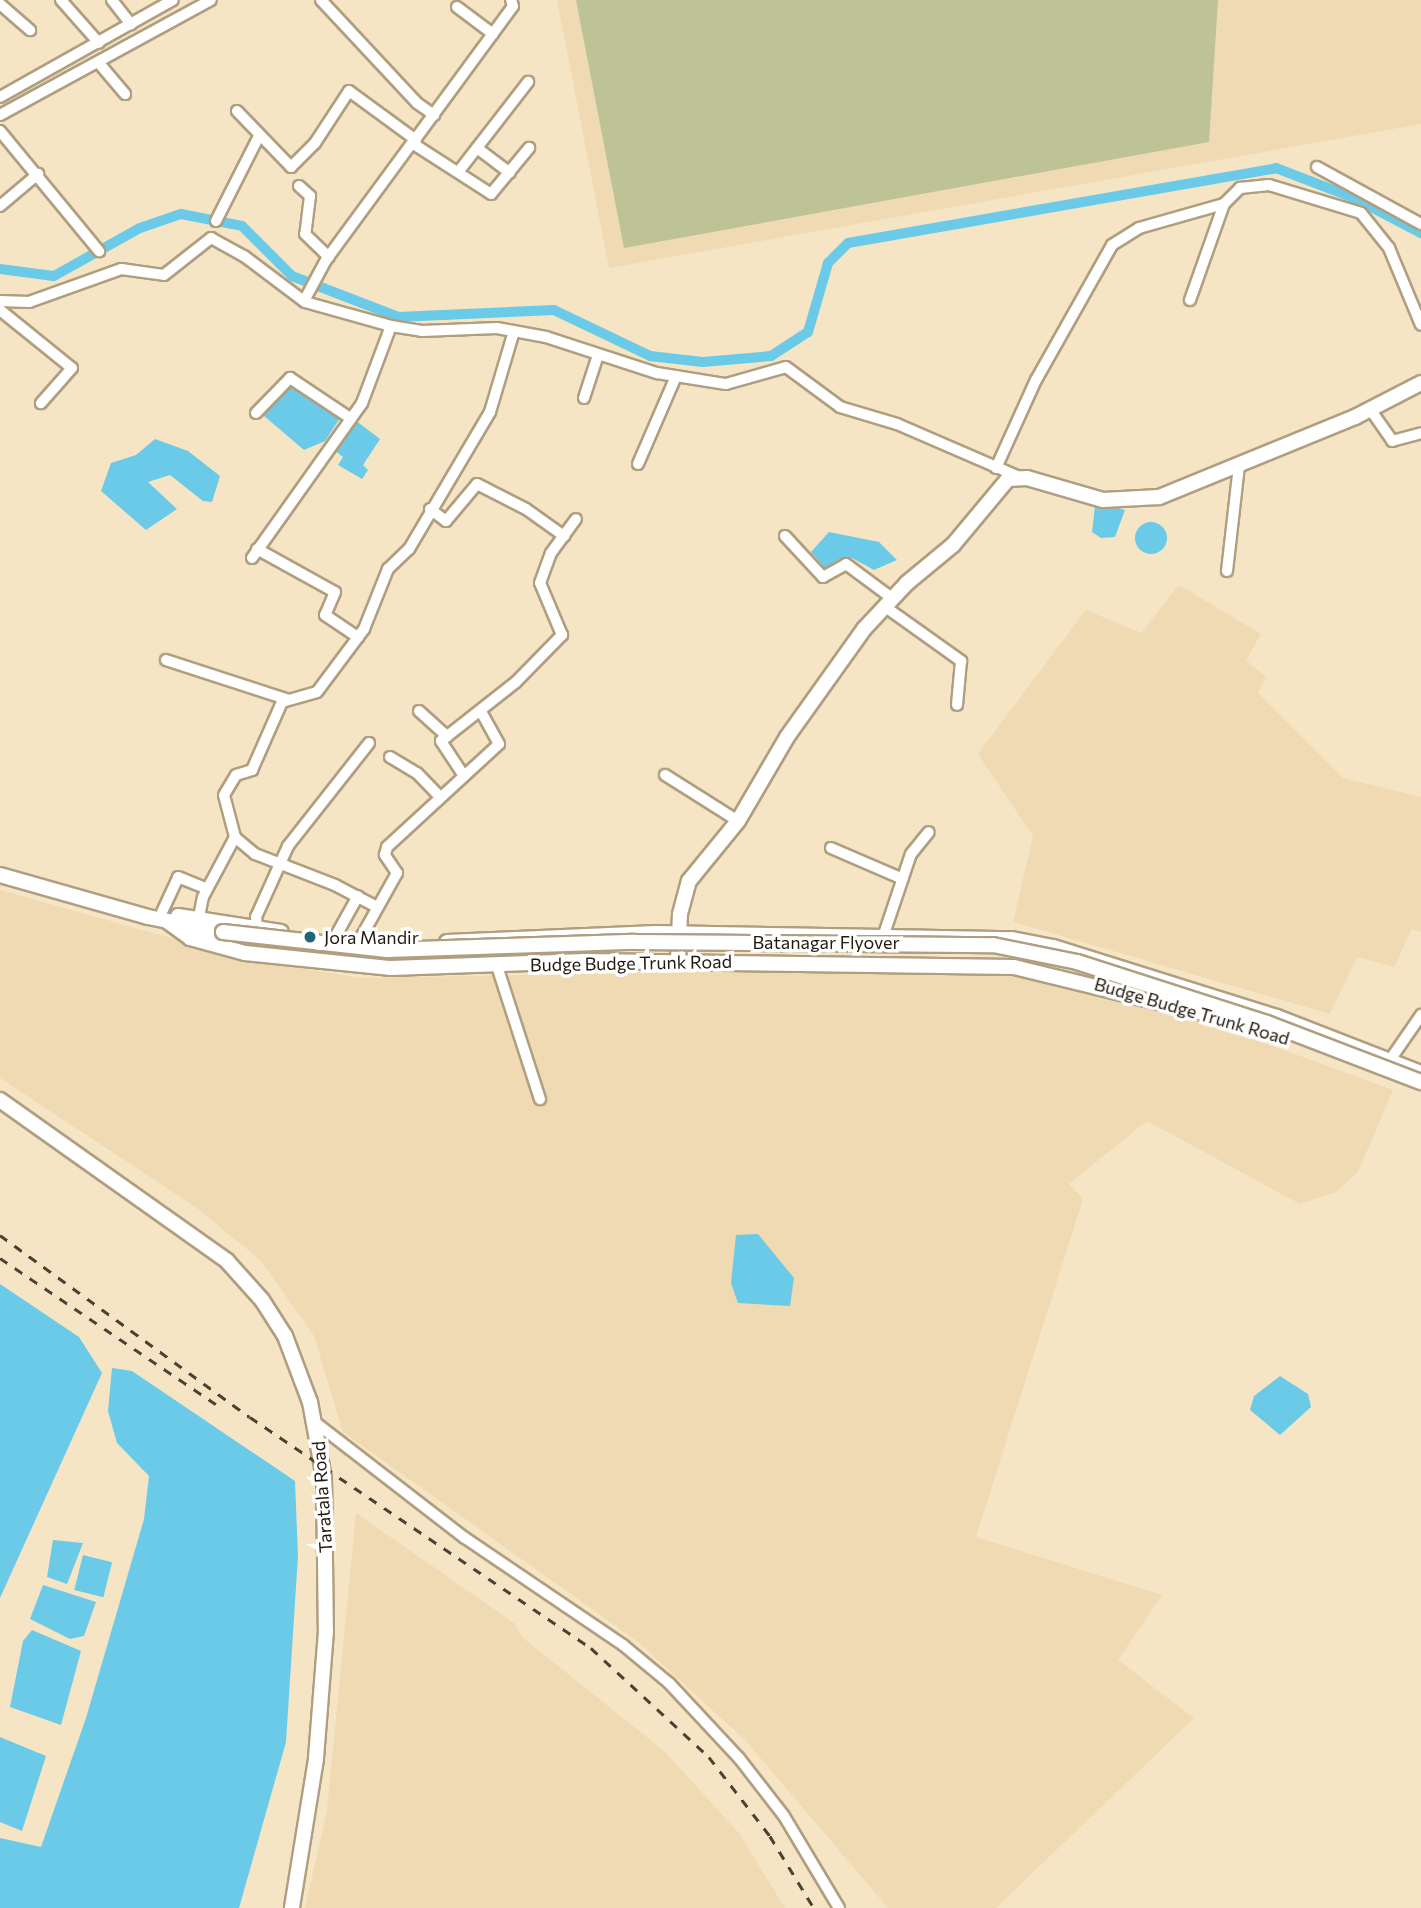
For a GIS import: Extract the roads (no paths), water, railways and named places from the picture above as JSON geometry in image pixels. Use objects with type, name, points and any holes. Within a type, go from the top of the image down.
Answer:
[{"type":"street","points":[[61,0],[100,43]]},
{"type":"street","points":[[112,0],[131,24]]},
{"type":"street","points":[[0,97],[100,43],[158,4],[173,0]]},
{"type":"street","points":[[0,115],[211,0]]},
{"type":"street","points":[[321,0],[417,103],[435,114]]},
{"type":"street","points":[[305,300],[329,257],[514,5],[511,0]]},
{"type":"street","points":[[1,2],[30,30]]},
{"type":"street","points":[[457,7],[493,34]]},
{"type":"street","points":[[98,62],[125,94]]},
{"type":"street","points":[[459,171],[528,82]]},
{"type":"street","points":[[237,111],[287,165],[295,167],[349,91],[491,194],[529,148]]},
{"type":"street","points":[[0,131],[99,251]]},
{"type":"street","points":[[215,221],[259,136]]},
{"type":"street","points":[[477,148],[510,173]]},
{"type":"street","points":[[1317,167],[1421,224]]},
{"type":"street","points":[[0,206],[37,174]]},
{"type":"street","points":[[1190,300],[1224,204],[1240,188],[1269,185],[1361,213],[1390,248],[1421,325]]},
{"type":"street","points":[[299,186],[310,196],[305,234],[329,257]]},
{"type":"street","points":[[996,468],[1035,380],[1112,245],[1139,228],[1224,204]]},
{"type":"street","points":[[0,304],[29,302],[121,269],[164,275],[207,237],[244,256],[305,300],[391,326],[514,331],[547,337],[598,355],[676,376],[726,384],[786,367],[840,407],[897,424],[1017,477],[1122,501],[1159,497],[1239,466],[1370,409],[1421,383]]},
{"type":"street","points":[[0,304],[72,368],[41,403]]},
{"type":"street","points":[[358,637],[325,615],[335,592],[254,553],[369,389],[391,326]]},
{"type":"street","points":[[166,660],[285,699],[317,692],[373,613],[388,569],[409,549],[489,412],[514,331]]},
{"type":"street","points":[[584,398],[598,355]]},
{"type":"street","points":[[638,464],[676,376]]},
{"type":"street","points":[[256,413],[290,377],[350,418]]},
{"type":"street","points":[[1370,409],[1392,441],[1421,433]]},
{"type":"street","points":[[1227,571],[1239,466]]},
{"type":"street","points":[[678,961],[678,933],[689,881],[738,821],[787,737],[888,602],[953,545],[999,488],[1017,477]]},
{"type":"street","points":[[430,509],[446,521],[477,484],[526,509],[564,536]]},
{"type":"street","points":[[464,776],[441,741],[481,712],[562,635],[540,583],[564,536],[576,519]]},
{"type":"street","points":[[785,536],[823,577],[846,564],[961,661],[957,705]]},
{"type":"street","points":[[285,699],[252,770],[236,775],[224,795],[235,837],[257,855],[358,896],[377,907]]},
{"type":"street","points":[[419,711],[447,736]]},
{"type":"street","points":[[359,942],[397,873],[385,849],[439,796],[499,744],[481,712]]},
{"type":"street","points":[[257,928],[256,916],[293,839],[328,800],[369,743]]},
{"type":"street","points":[[390,757],[417,773],[439,796]]},
{"type":"street","points":[[664,775],[738,821]]},
{"type":"street","points":[[884,934],[911,854],[929,832]]},
{"type":"street","points":[[200,917],[207,889],[235,837]]},
{"type":"street","points":[[831,848],[903,879]]},
{"type":"street","points":[[0,869],[169,916]]},
{"type":"street","points":[[0,875],[169,916]]},
{"type":"street","points":[[169,916],[178,877],[207,889]]},
{"type":"street","points":[[334,939],[358,896]]},
{"type":"street","name":"Budge Budge Trunk Road","points":[[169,916],[200,917],[359,942],[678,933],[977,936],[1053,947],[1277,1017],[1421,1073]]},
{"type":"street","name":"Budge Budge Trunk Road","points":[[169,916],[200,942],[279,958],[391,968],[678,961],[1014,967],[1264,1028],[1421,1090]]},
{"type":"street","name":"Batanagar Flyover","points":[[169,916],[217,931],[387,950],[634,942],[993,945],[1077,961],[1267,1023],[1421,1082]]},
{"type":"street","points":[[497,966],[540,1099]]},
{"type":"street","points":[[1390,1060],[1421,1015]]},
{"type":"street","name":"Taratala Road","points":[[0,1100],[202,1241],[249,1282],[285,1336],[316,1423],[324,1478],[327,1631],[316,1759],[292,1908]]},
{"type":"street","points":[[316,1423],[465,1538],[623,1645],[669,1684],[740,1758],[784,1816],[839,1908]]},
{"type":"water","points":[[297,381],[342,415],[325,441],[304,450],[263,415],[281,390]]},
{"type":"water","points":[[351,417],[380,439],[363,465],[368,470],[362,479],[338,465],[343,457],[329,446]]},
{"type":"water","points":[[155,439],[188,451],[220,476],[212,502],[203,501],[170,475],[148,482],[177,509],[146,530],[101,491],[111,463],[136,455]]},
{"type":"water","points":[[1103,504],[1125,510],[1115,537],[1101,538],[1092,532],[1095,506]]},
{"type":"water","points":[[1151,522],[1162,527],[1167,538],[1162,549],[1151,554],[1140,549],[1135,538],[1140,527]]},
{"type":"water","points":[[829,532],[879,542],[897,560],[874,570],[852,558],[842,558],[825,568],[811,552]]},
{"type":"water","points":[[758,1234],[794,1278],[790,1306],[738,1303],[731,1283],[736,1235]]},
{"type":"water","points":[[0,1284],[79,1337],[102,1373],[0,1598]]},
{"type":"water","points":[[112,1368],[132,1371],[295,1481],[298,1556],[286,1742],[239,1908],[0,1908],[0,1838],[41,1847],[86,1718],[144,1519],[149,1476],[117,1443],[108,1411]]},
{"type":"water","points":[[1280,1376],[1308,1394],[1311,1407],[1280,1435],[1250,1410],[1254,1396]]},
{"type":"water","points":[[53,1540],[83,1543],[67,1584],[47,1577]]},
{"type":"water","points":[[83,1555],[112,1562],[103,1597],[74,1590]]},
{"type":"water","points":[[43,1585],[96,1602],[84,1636],[70,1639],[30,1619]]},
{"type":"water","points":[[32,1630],[81,1651],[61,1725],[10,1707],[23,1641]]},
{"type":"water","points":[[0,1737],[46,1756],[22,1831],[0,1822]]},
{"type":"waterway","points":[[0,269],[54,276],[140,228],[181,214],[242,226],[292,276],[398,317],[554,310],[650,356],[703,362],[771,356],[808,332],[828,263],[848,243],[1276,168],[1354,198],[1421,233]]},
{"type":"railway","points":[[0,1235],[250,1417],[591,1648],[709,1757],[770,1836],[814,1908]]},
{"type":"railway","points":[[0,1258],[216,1404]]},
{"type":"place","name":"Jora Mandir","points":[[310,937]]}]
